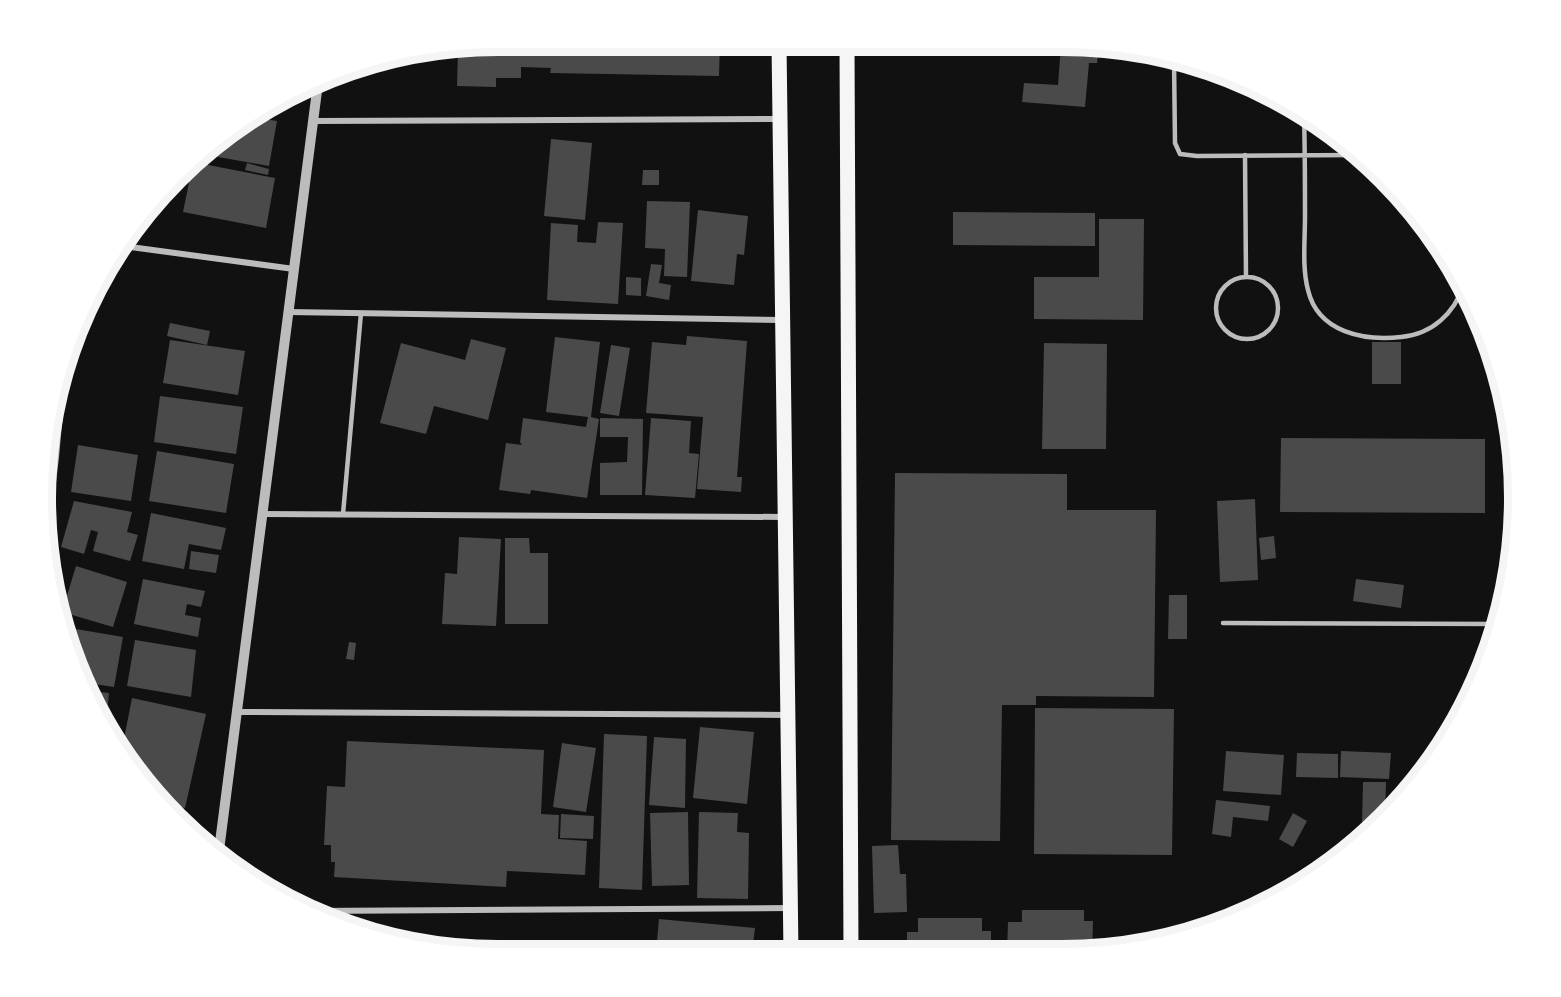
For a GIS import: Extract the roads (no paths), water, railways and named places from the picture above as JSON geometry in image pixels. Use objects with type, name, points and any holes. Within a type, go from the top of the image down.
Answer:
[{"type":"main road","points":[[779,52],[791,944]]},
{"type":"main road","points":[[847,52],[851,944]]},
{"type":"street","points":[[220,846],[317,91]]},
{"type":"street","points":[[313,122],[780,119]]},
{"type":"street","points":[[131,247],[294,269]]},
{"type":"street","points":[[288,312],[783,320]]},
{"type":"street","points":[[262,514],[785,518]]},
{"type":"street","points":[[237,712],[788,715]]},
{"type":"street","points":[[328,911],[791,908]]},
{"type":"lane","points":[[1174,67],[1175,143],[1180,154],[1346,155]]},
{"type":"lane","points":[[1304,124],[1305,266],[1308,291],[1315,307],[1329,322],[1353,336],[1400,338],[1433,328],[1445,318],[1460,296]]},
{"type":"lane","points":[[1245,155],[1246,277]]},
{"type":"lane","points":[[1246,277],[1257,278],[1273,290],[1278,310],[1270,329],[1253,339],[1242,339],[1224,330],[1216,311],[1216,301],[1227,284],[1246,277]]},
{"type":"lane","points":[[343,514],[361,313]]},
{"type":"lane","points":[[1223,623],[1490,624]]}]
